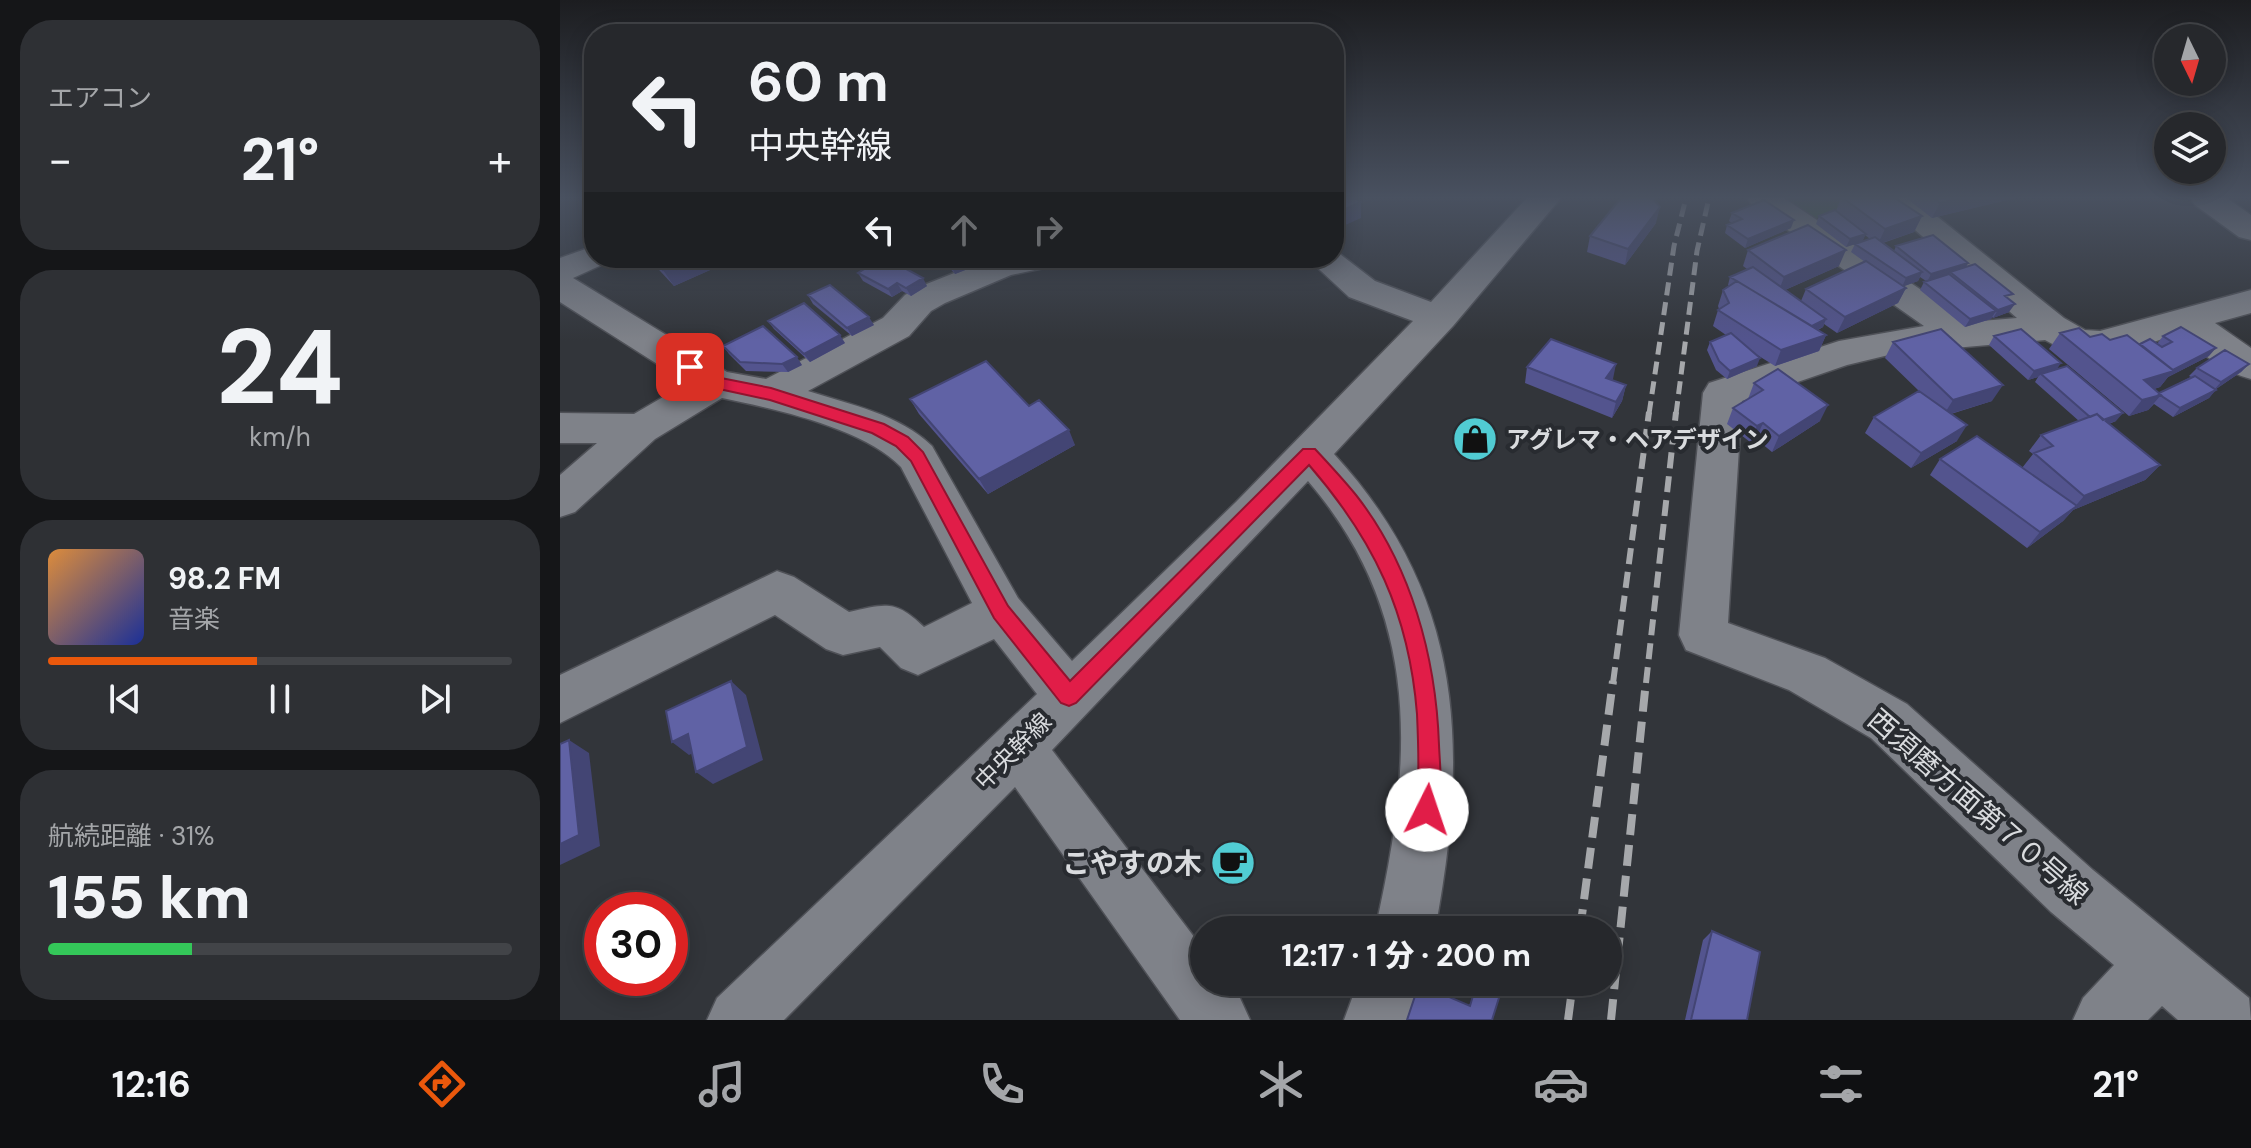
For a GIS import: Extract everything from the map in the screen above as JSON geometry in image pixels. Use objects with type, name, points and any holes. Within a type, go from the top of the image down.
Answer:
[{"type":"street","name":"中央幹線","points":[[739,1020],[1018,747],[1309,454],[1440,318],[1503,246]]},
{"type":"street","points":[[1832,246],[1959,333],[2051,327]]},
{"type":"street","points":[[1951,246],[2051,327],[2077,342],[2100,344],[2251,301]]},
{"type":"street","points":[[560,271],[584,260]]},
{"type":"street","points":[[771,394],[896,327],[918,303],[932,295],[997,268]]},
{"type":"street","points":[[1336,268],[1362,289],[1440,318]]},
{"type":"street","points":[[560,286],[716,383],[771,394],[878,429],[902,442],[917,457],[1001,612],[1069,696]]},
{"type":"street","points":[[2190,317],[2208,339],[2251,366]]},
{"type":"street","name":"西須磨方面第７０号線","points":[[1959,333],[1897,341],[1839,354],[1723,393],[1703,635],[1807,674],[1889,721],[2072,891],[2227,1020]]},
{"type":"street","points":[[560,500],[641,429],[716,383]]},
{"type":"street","points":[[560,428],[641,429]]},
{"type":"street","points":[[1309,454],[1350,500],[1378,544],[1401,594],[1418,650],[1427,714],[1429,784],[1421,861],[1408,916]]},
{"type":"street","points":[[560,700],[777,591],[843,634],[889,624],[918,653],[1001,612]]},
{"type":"street","points":[[1018,747],[1218,1020]]},
{"type":"street","points":[[2105,1020],[2159,964]]},
{"type":"street","points":[[1376,1020],[1384,996]]},
{"type":"building","points":[[1759,246],[1839,246],[1846,250],[1784,277],[1748,250]]},
{"type":"building","points":[[1857,246],[1887,246],[1922,272],[1906,278]]},
{"type":"building","points":[[1896,246],[1946,246],[1968,263],[1931,274]]},
{"type":"building","points":[[1866,261],[1906,288],[1845,317],[1806,289]]},
{"type":"building","points":[[1975,264],[2013,294],[2005,296],[2015,304],[1998,310],[1950,272]]},
{"type":"building","points":[[1753,267],[1826,319],[1812,326],[1730,277]]},
{"type":"building","points":[[866,268],[904,268],[923,278],[906,288],[897,283],[888,289],[858,273]]},
{"type":"building","points":[[1949,274],[1996,311],[1970,319],[1924,282]]},
{"type":"building","points":[[1737,281],[1826,335],[1781,350],[1718,310],[1729,303],[1723,290]]},
{"type":"building","points":[[830,285],[869,317],[847,328],[808,295]]},
{"type":"building","points":[[804,303],[840,335],[804,354],[768,321]]},
{"type":"building","points":[[763,326],[797,357],[782,364],[740,362],[723,346]]},
{"type":"building","points":[[2181,327],[2216,348],[2173,370],[2140,344],[2150,339],[2162,347],[2172,342],[2163,336]]},
{"type":"building","points":[[2079,328],[2090,337],[2102,334],[2110,340],[2127,335],[2174,371],[2144,380],[2161,395],[2142,400],[2060,333]]},
{"type":"building","points":[[1941,329],[2003,385],[1953,400],[1893,342]]},
{"type":"building","points":[[2021,329],[2061,363],[2034,371],[1994,336]]},
{"type":"building","points":[[1731,333],[1760,358],[1730,371],[1719,361],[1710,342]]},
{"type":"building","points":[[1551,339],[1616,364],[1606,378],[1626,385],[1616,402],[1527,367]]},
{"type":"building","points":[[2225,350],[2249,364],[2221,382],[2197,368]]},
{"type":"building","points":[[986,361],[1029,406],[1039,400],[1069,430],[979,479],[910,399]]},
{"type":"building","points":[[2067,366],[2123,413],[2103,420],[2097,414],[2090,417],[2041,374]]},
{"type":"building","points":[[1778,369],[1828,405],[1779,436],[1763,423],[1757,426],[1733,408],[1763,390],[1754,383]]},
{"type":"building","points":[[2195,376],[2216,390],[2180,408],[2160,395],[2159,393]]},
{"type":"building","points":[[1919,391],[1967,425],[1921,453],[1874,417]]},
{"type":"building","points":[[2097,414],[2160,465],[2084,496],[2034,453],[2053,446],[2041,435]]},
{"type":"building","points":[[1977,436],[2077,506],[2040,532],[1940,459]]},
{"type":"building","points":[[731,681],[747,747],[696,772],[688,734],[672,742],[666,711]]},
{"type":"building","points":[[569,740],[579,835],[560,844],[560,744]]},
{"type":"building","points":[[1712,931],[1760,952],[1747,1020],[1691,1020]]},
{"type":"building","points":[[1415,996],[1447,996],[1470,1006],[1473,996],[1500,996],[1492,1020],[1407,1020]]},
{"type":"railway","points":[[1649,414],[1674,246]]},
{"type":"railway","points":[[1676,414],[1698,246]]},
{"type":"railway","points":[[1613,683],[1649,412]]},
{"type":"railway","points":[[1646,683],[1676,412]]},
{"type":"railway","points":[[1582,916],[1613,681]]},
{"type":"railway","points":[[1611,1020],[1646,681]]},
{"type":"railway","points":[[1568,1020],[1571,996]]},
{"type":"place","name":"アグレマ・ヘアデザイン","points":[[1475,439]]},
{"type":"place","name":"こやすの木","points":[[1233,863]]},
{"type":"route","points":[[690,367],[716,383],[771,394],[878,429],[902,442],[917,457],[1001,612],[1069,696],[1309,454],[1350,500],[1378,544],[1401,594],[1418,650],[1427,714],[1427,810]]}]
